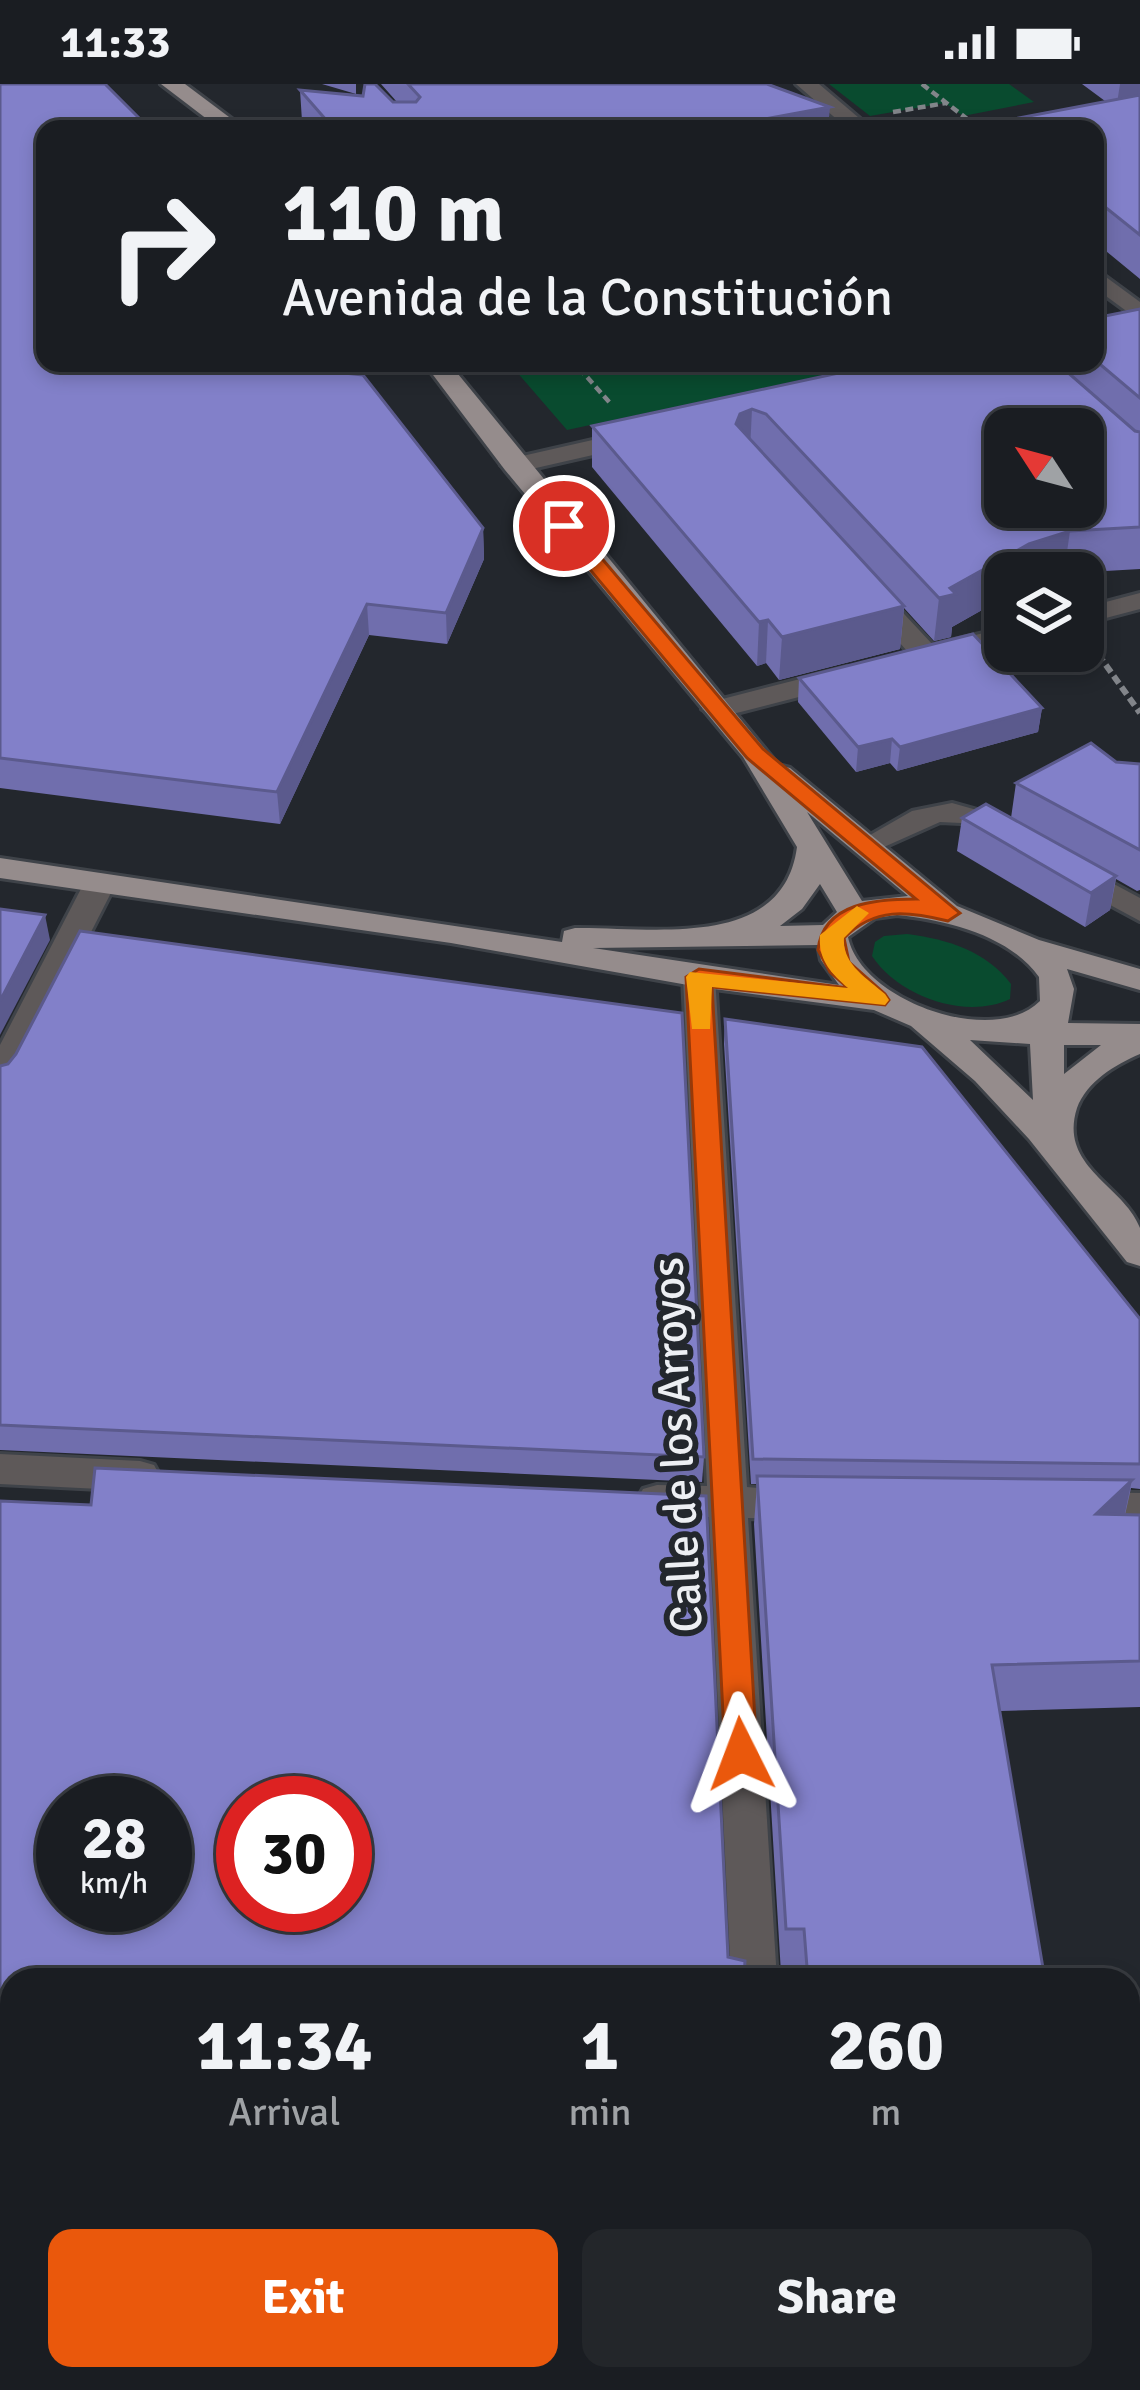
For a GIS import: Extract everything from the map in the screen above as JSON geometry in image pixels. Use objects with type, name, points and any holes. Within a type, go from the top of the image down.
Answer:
[{"type":"main road","points":[[171,84],[221,120]]},
{"type":"main road","points":[[443,372],[514,465],[755,753],[948,913]]},
{"type":"main road","points":[[755,753],[812,848],[843,925],[831,950],[838,966],[876,1000]]},
{"type":"main road","points":[[713,936],[743,931],[790,905],[813,868],[812,848]]},
{"type":"main road","points":[[0,868],[481,938],[699,977],[876,1000],[984,1032],[1053,1018],[1140,1039]]},
{"type":"main road","points":[[481,938],[713,936],[843,925],[890,905],[948,913],[1024,946],[1140,980]]},
{"type":"main road","points":[[1024,946],[1054,974],[1046,1077],[1058,1142]]},
{"type":"main road","points":[[914,1015],[965,1054],[1058,1142],[1140,1253]]},
{"type":"main road","points":[[1058,1142],[1059,1109],[1089,1069],[1107,1054],[1140,1039]]},
{"type":"street","points":[[806,84],[850,120]]},
{"type":"street","points":[[1104,284],[1140,314]]},
{"type":"street","points":[[514,465],[676,429]]},
{"type":"street","points":[[846,568],[927,656]]},
{"type":"street","points":[[1104,611],[1140,602]]},
{"type":"street","points":[[717,709],[984,641]]},
{"type":"street","points":[[866,846],[940,811],[964,810],[1140,910]]},
{"type":"street","points":[[0,1077],[100,883]]},
{"type":"street","name":"Calle de los Arroyos","points":[[699,977],[753,1968]]},
{"type":"street","points":[[0,1469],[186,1478]]},
{"type":"street","points":[[628,1498],[839,1505]]},
{"type":"street","points":[[1047,1507],[1140,1508]]},
{"type":"path","points":[[922,84],[968,120]]},
{"type":"path","points":[[1104,663],[1140,713]]},
{"type":"green space","points":[[829,84],[1009,84],[1034,102],[963,116],[945,103],[870,116]]},
{"type":"green space","points":[[517,372],[837,372],[567,430]]},
{"type":"green space","points":[[907,934],[951,943],[978,955],[1011,984],[1010,999],[993,1005],[954,1005],[899,983],[872,956],[875,942],[884,936]]},
{"type":"building","points":[[0,84],[105,84],[141,120],[36,120],[36,372],[363,375],[483,528],[446,613],[367,604],[277,792],[0,758]]},
{"type":"building","points":[[365,84],[375,84],[393,102],[416,102],[420,97],[408,84],[767,84],[830,107],[760,120],[326,120],[300,90],[363,96]]},
{"type":"building","points":[[1140,95],[1140,235],[1104,206],[1104,120],[1009,120]]},
{"type":"building","points":[[1140,309],[1140,398],[1104,368],[1104,316]]},
{"type":"building","points":[[843,372],[1067,372],[1140,432],[1140,527],[1070,531],[1015,552],[984,552],[984,569],[950,588],[956,594],[939,598],[766,414],[752,409],[740,414],[736,424],[904,606],[782,637],[768,620],[759,622],[592,426]]},
{"type":"building","points":[[973,634],[984,646],[984,672],[1008,672],[1042,708],[900,747],[892,739],[858,747],[799,678]]},
{"type":"building","points":[[1091,743],[1116,762],[1140,764],[1140,850],[1016,783]]},
{"type":"building","points":[[986,804],[1116,876],[1091,893],[962,818]]},
{"type":"building","points":[[0,909],[45,915],[0,1001]]},
{"type":"building","points":[[80,931],[682,1013],[704,1457],[0,1425],[0,1066],[16,1054]]},
{"type":"building","points":[[725,1019],[922,1047],[1140,1319],[1140,1464],[753,1459]]},
{"type":"building","points":[[95,1468],[706,1496],[728,1957],[745,1961],[745,1968],[0,1968],[0,1501],[91,1505]]},
{"type":"building","points":[[757,1476],[1132,1480],[1096,1514],[1140,1515],[1140,1661],[992,1665],[1043,1968],[807,1968],[804,1929],[786,1929]]},
{"type":"slow traffic","points":[[701,1024],[699,977],[876,1000],[838,966],[831,950],[832,935],[857,913]]},
{"type":"route","points":[[564,526],[755,753],[948,913],[917,906],[880,906],[854,914],[832,935],[831,950],[838,966],[876,1000],[699,977],[741,1754]]}]
